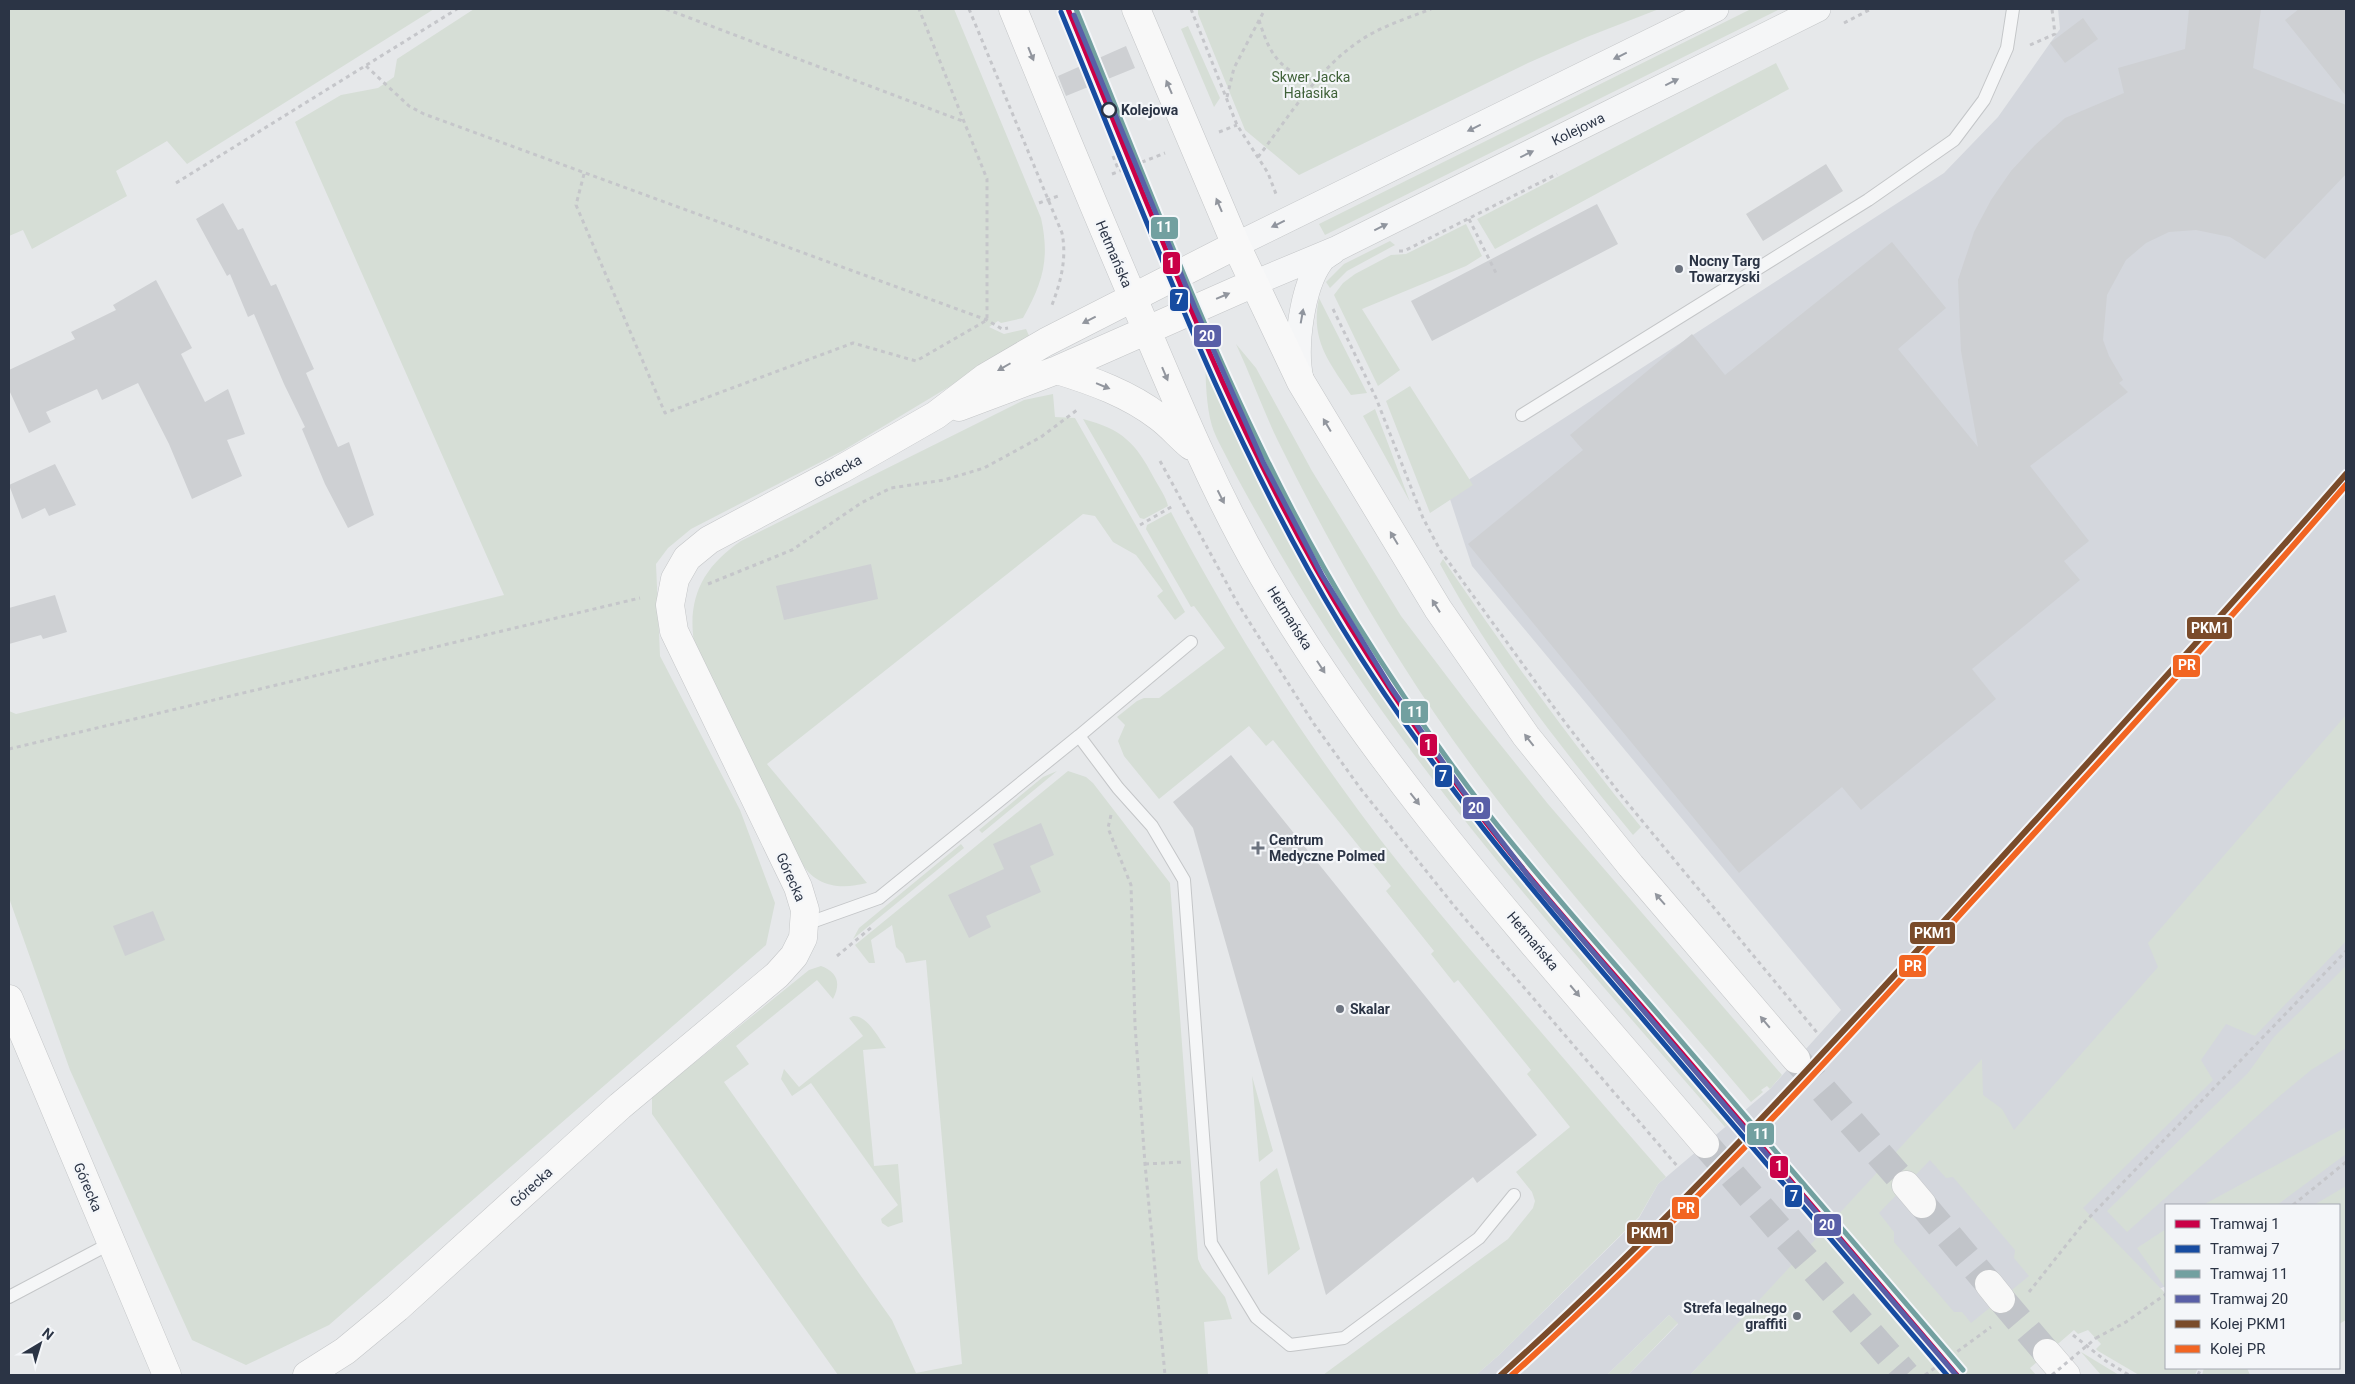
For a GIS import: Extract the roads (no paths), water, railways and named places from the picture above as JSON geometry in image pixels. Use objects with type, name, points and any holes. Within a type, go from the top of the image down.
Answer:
[{"type":"main road","name":"Hetmańska","points":[[1013,9],[1084,185],[1199,453],[1264,577],[1334,687],[1445,837],[1705,1144]]},
{"type":"main road","points":[[1136,9],[1236,245],[1301,382],[1438,608],[1526,736],[1631,866],[1796,1060]]},
{"type":"main road","name":"Górecka","points":[[307,1375],[345,1351],[390,1314],[620,1106],[778,975],[800,946],[806,924],[806,910],[798,887],[679,645],[671,616],[671,590],[687,558],[709,540],[840,470],[936,415],[986,377],[1060,335],[1236,245]]},
{"type":"main road","name":"Górecka","points":[[936,415],[1001,393],[1057,370],[1146,329],[1254,283]]},
{"type":"main road","points":[[1057,370],[1110,388],[1142,405],[1171,427],[1199,453]]},
{"type":"main road","name":"Górecka","points":[[12,1015],[167,1375]]},
{"type":"main road","points":[[2050,1364],[2066,1375]]},
{"type":"street","points":[[1236,245],[1716,9]]},
{"type":"street","name":"Kolejowa","points":[[1254,283],[1338,248],[1818,9]]},
{"type":"street","name":"Kolejowa","points":[[1301,382],[1298,359],[1301,322],[1315,273],[1322,260],[1338,248]]},
{"type":"lane","points":[[1522,415],[1868,200],[1954,140],[1984,100],[2007,48],[2013,9]]},
{"type":"lane","points":[[806,924],[879,898],[1192,642]]},
{"type":"lane","points":[[1079,736],[1118,788],[1152,826],[1184,880],[1211,1243],[1256,1317],[1290,1346],[1344,1338],[1479,1238],[1514,1195]]},
{"type":"lane","points":[[9,1297],[111,1243]]},
{"type":"tunnel","points":[[1796,1059],[1906,1185]]},
{"type":"tunnel","points":[[1705,1144],[1906,1375]]},
{"type":"tunnel","points":[[1922,1204],[1989,1284]]},
{"type":"tunnel","points":[[2001,1299],[2047,1353]]},
{"type":"tram line","name":"1","points":[[1068,9],[1196,323],[1267,477],[1307,552],[1380,674],[1445,769],[1521,867],[1957,1375]]},
{"type":"tram line","name":"11","points":[[1076,9],[1171,244],[1238,399],[1274,475],[1314,549],[1387,671],[1452,766],[1528,863],[1963,1370]]},
{"type":"tram line","name":"7","points":[[1061,12],[1189,325],[1224,402],[1260,478],[1299,553],[1341,626],[1374,678],[1409,730],[1522,876],[1947,1375]]},
{"type":"tram line","name":"20","points":[[1074,15],[1195,308],[1263,462],[1322,575],[1390,686],[1463,791],[1533,882],[1956,1375]]},
{"type":"rail line","name":"PKM1","points":[[1501,1375],[1622,1261],[1739,1143],[2156,688],[2346,474]]},
{"type":"rail line","name":"PR","points":[[1512,1375],[1630,1264],[1800,1089],[2157,698],[2346,485]]},
{"type":"place","name":"Kolejowa","points":[[1109,110]]},
{"type":"place","name":"Nocny Targ Towarzyski","points":[[1679,269]]},
{"type":"place","name":"Centrum Medyczne Polmed","points":[[1258,848]]},
{"type":"place","name":"Skalar","points":[[1340,1009]]},
{"type":"place","name":"Strefa legalnego graffiti","points":[[1797,1316]]},
{"type":"park label","name":"Skwer Jacka Hałasika","points":[[1311,86]]}]
